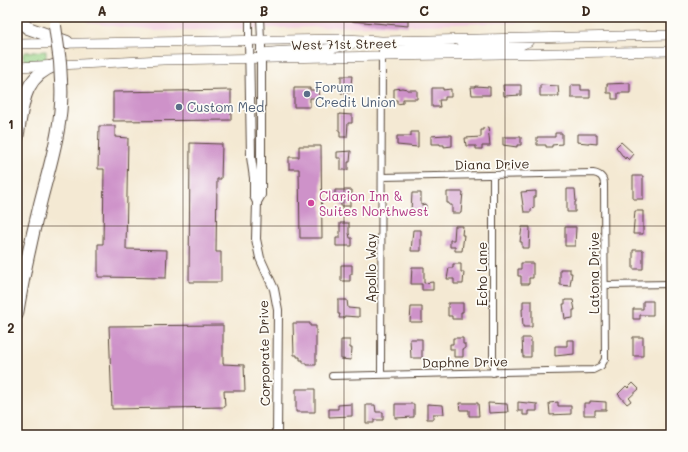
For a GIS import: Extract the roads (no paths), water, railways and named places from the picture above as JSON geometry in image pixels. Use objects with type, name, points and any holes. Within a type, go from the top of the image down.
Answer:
[{"type":"highway","points":[[17,19],[28,28],[67,42]]},
{"type":"highway","points":[[17,314],[28,252],[57,137],[60,114],[60,62],[54,22]]},
{"type":"highway","points":[[17,138],[24,100],[30,85],[39,74],[56,65]]},
{"type":"main road","name":"West 71st Street","points":[[17,44],[346,38],[382,41],[671,35]]},
{"type":"main road","points":[[382,56],[386,52],[392,50],[435,47],[470,38]]},
{"type":"main road","points":[[431,55],[473,46],[521,45],[528,42],[530,38]]},
{"type":"main road","points":[[260,56],[280,51],[326,50],[346,46],[360,40]]},
{"type":"main road","name":"West 71st Street","points":[[17,67],[163,60],[250,59],[260,56],[382,56],[671,51]]},
{"type":"street","points":[[249,17],[249,40]]},
{"type":"street","points":[[260,17],[261,40]]},
{"type":"street","name":"Corporate Drive","points":[[249,40],[251,157],[254,178],[254,196],[257,202]]},
{"type":"street","name":"Corporate Drive","points":[[261,40],[261,195],[257,202],[256,232],[257,248],[274,289],[277,304],[277,435]]},
{"type":"street","name":"Apollo Way","points":[[381,375],[382,41]]},
{"type":"street","name":"Diana Drive","points":[[382,177],[594,173],[601,176]]},
{"type":"street","name":"Echo Lane","points":[[493,175],[493,373]]},
{"type":"street","name":"Latona Drive","points":[[599,368],[604,362],[605,356],[604,180],[601,176]]},
{"type":"street","points":[[605,285],[671,284]]},
{"type":"street","name":"Daphne Drive","points":[[332,376],[493,373],[593,370],[599,368]]},
{"type":"place","name":"Forum Credit Union","points":[[307,94]]},
{"type":"place","name":"Custom Med","points":[[179,107]]},
{"type":"place","name":"Clarion Inn & Suites Northwest","points":[[311,203]]}]
